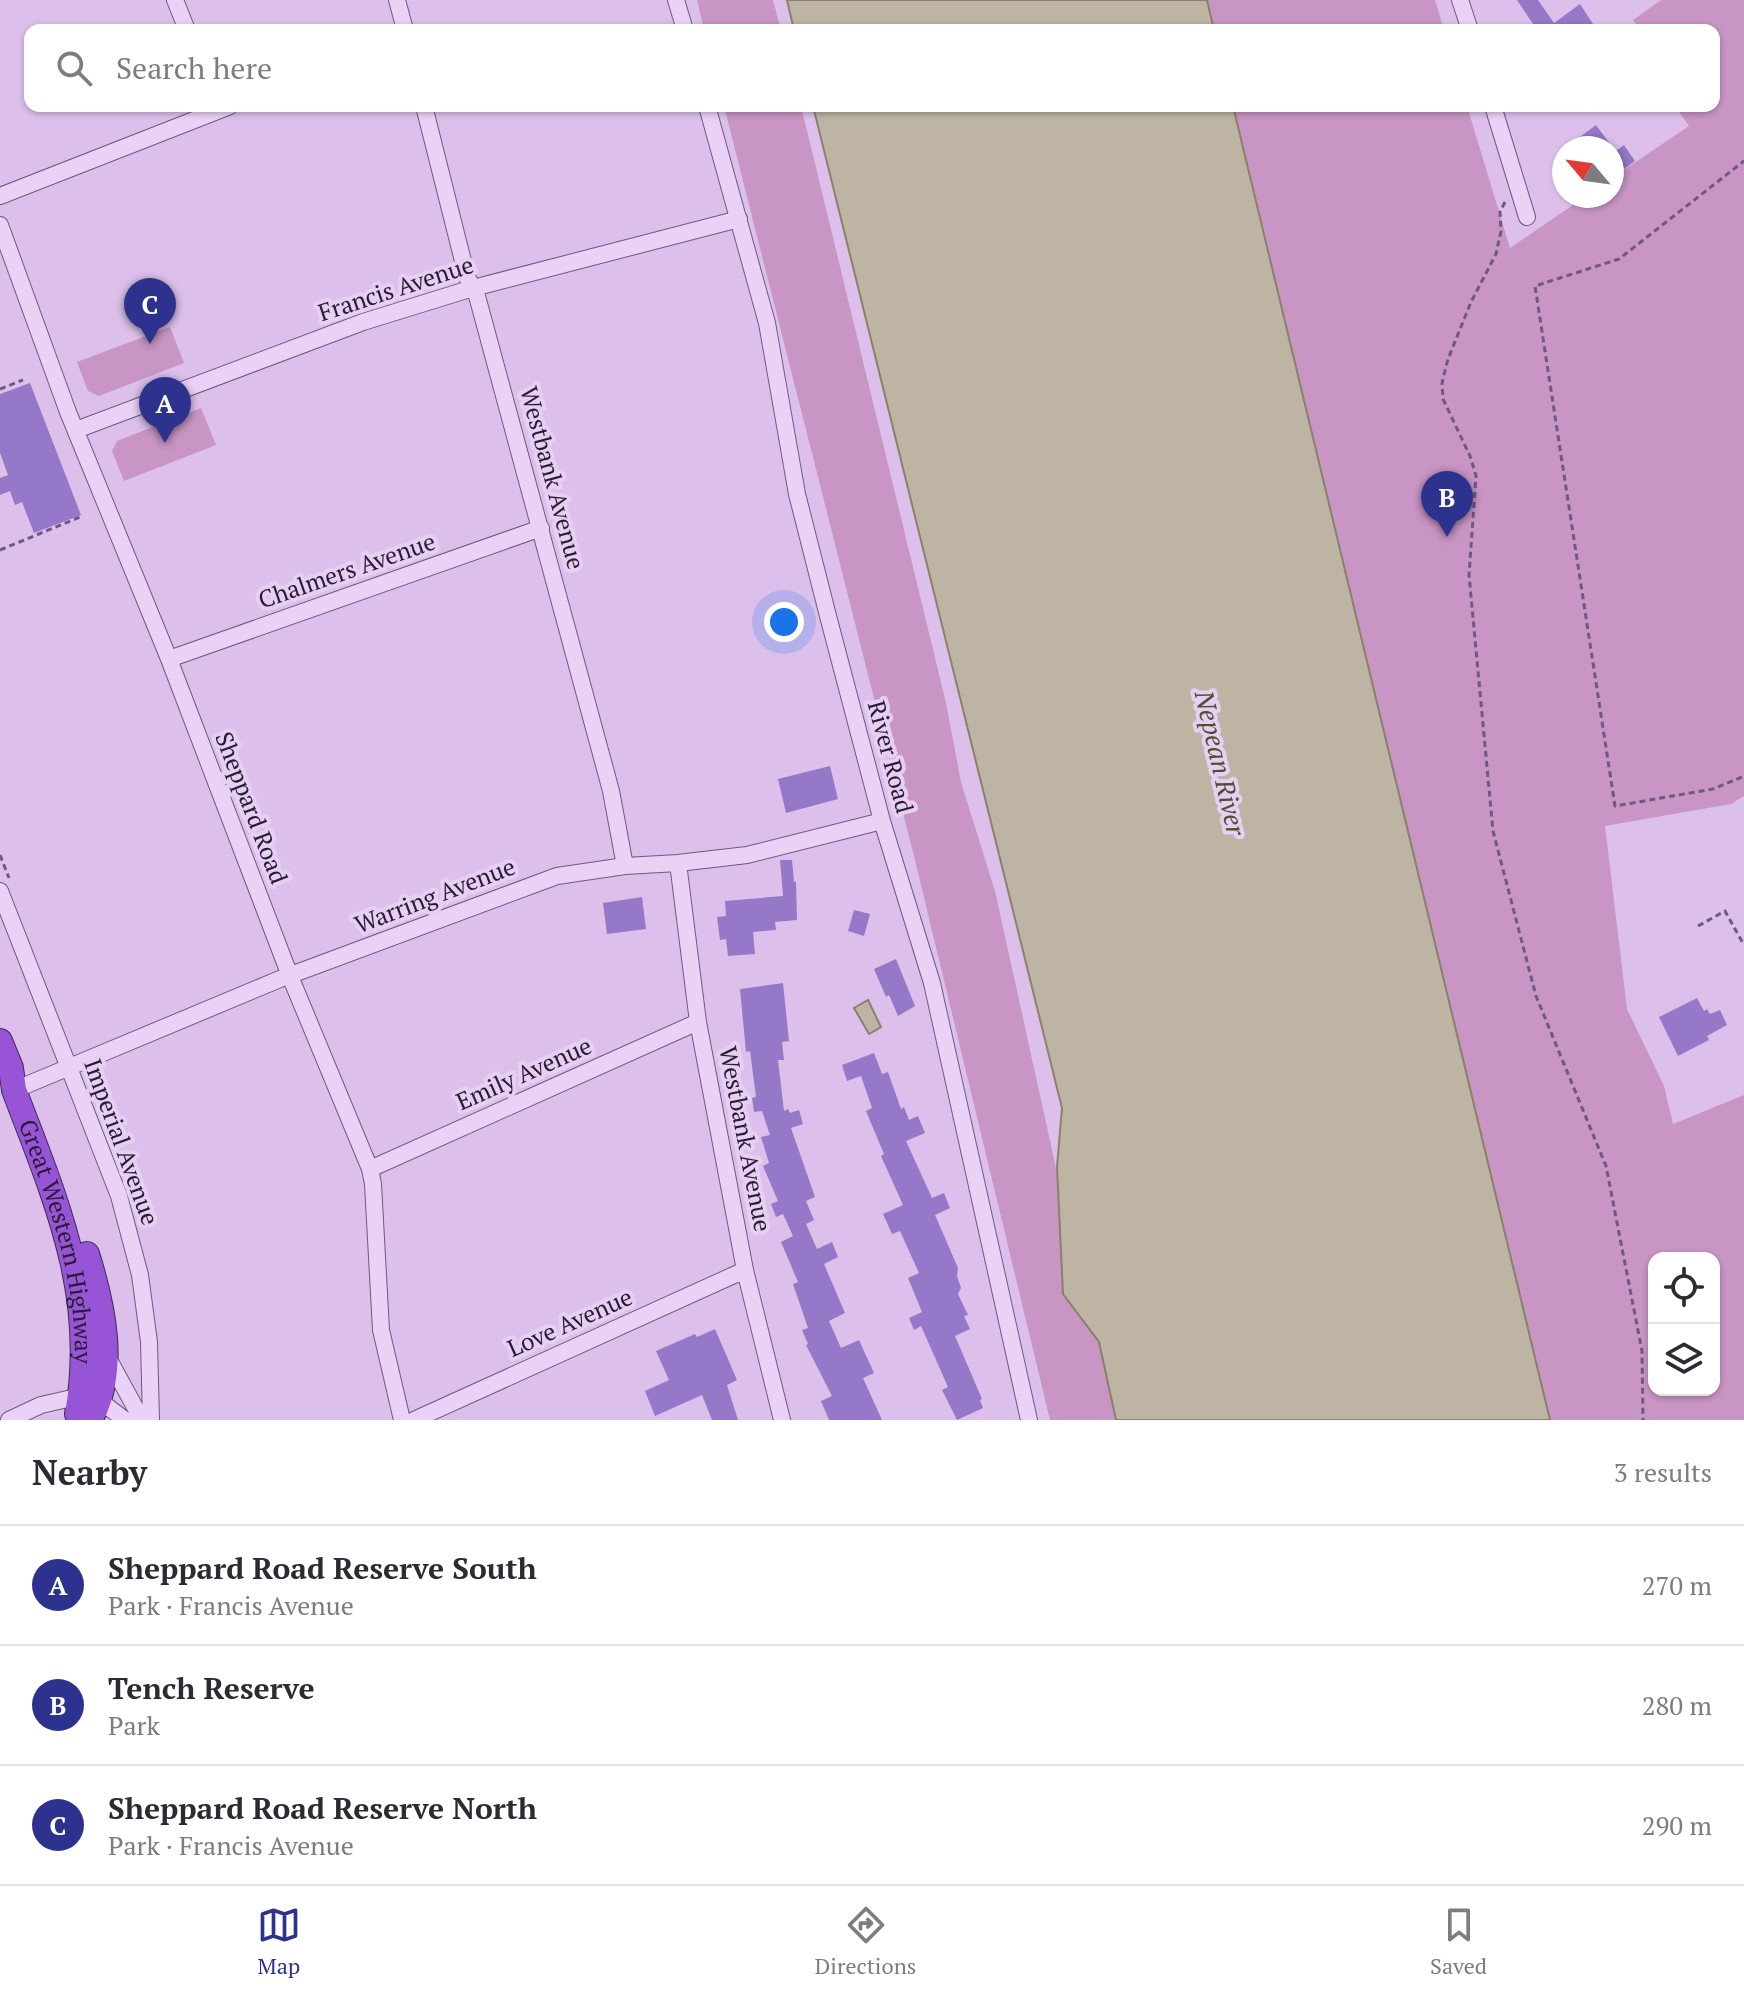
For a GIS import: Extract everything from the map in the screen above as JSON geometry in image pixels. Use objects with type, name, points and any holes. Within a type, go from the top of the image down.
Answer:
[{"type":"highway","name":"Great Western Highway","points":[[0,1041],[71,1206],[91,1267],[101,1310],[104,1351],[87,1410]]},
{"type":"highway","name":"Great Western Highway","points":[[17,1077],[14,1090],[62,1220],[79,1286],[87,1410]]},
{"type":"street","points":[[175,0],[185,24]]},
{"type":"street","points":[[397,0],[403,24]]},
{"type":"street","points":[[676,0],[683,24]]},
{"type":"street","points":[[1460,0],[1468,24]]},
{"type":"street","points":[[0,196],[210,112]]},
{"type":"street","name":"Westbank Avenue","points":[[426,112],[466,271],[541,528],[611,791],[625,866]]},
{"type":"street","name":"River Road","points":[[709,112],[767,323],[797,494],[882,821],[932,983],[1029,1420]]},
{"type":"street","points":[[1495,112],[1527,217]]},
{"type":"street","name":"Francis Avenue","points":[[76,430],[363,322],[473,288],[739,219]]},
{"type":"street","name":"Sheppard Road","points":[[0,225],[76,430],[169,659],[290,976],[370,1169],[381,1330],[402,1420]]},
{"type":"street","name":"Chalmers Avenue","points":[[169,659],[541,528]]},
{"type":"street","name":"Warring Avenue","points":[[17,1077],[68,1067],[290,976],[557,876],[757,853],[882,821]]},
{"type":"street","name":"Westbank Avenue","points":[[678,863],[698,1022],[745,1270],[782,1420]]},
{"type":"street","name":"Imperial Avenue","points":[[0,891],[119,1196],[140,1275],[149,1342],[148,1417]]},
{"type":"street","name":"Emily Avenue","points":[[370,1169],[698,1022]]},
{"type":"street","name":"Love Avenue","points":[[414,1420],[745,1270]]},
{"type":"street","points":[[104,1351],[131,1396],[148,1417]]},
{"type":"street","points":[[9,1420],[41,1405],[87,1410],[108,1407],[125,1420]]},
{"type":"path","points":[[1744,161],[1619,259],[1535,286],[1615,806],[1713,789],[1743,775],[1744,783]]},
{"type":"path","points":[[1516,181],[1500,212],[1501,231],[1496,254],[1471,302],[1448,359],[1442,383],[1443,399],[1476,476],[1469,575],[1493,831],[1536,996],[1606,1166],[1642,1351],[1643,1420]]},
{"type":"path","points":[[0,389],[23,380]]},
{"type":"path","points":[[1,547],[80,517]]},
{"type":"path","points":[[1698,926],[1725,911],[1744,945]]},
{"type":"shaded area","points":[[697,0],[773,0],[779,24],[703,24]]},
{"type":"shaded area","points":[[1207,0],[1435,0],[1442,24],[1213,24]]},
{"type":"shaded area","points":[[1661,0],[1744,0],[1744,796],[1731,804],[1605,826],[1627,1009],[1664,1086],[1673,1124],[1744,1095],[1744,1420],[1550,1420],[1234,112],[1469,112],[1510,248],[1568,208],[1624,208],[1624,170],[1689,126],[1679,112],[1720,112],[1720,24],[1636,24],[1633,20]]},
{"type":"shaded area","points":[[726,112],[802,112],[946,703],[961,782],[995,891],[1065,1209],[1106,1352],[1120,1420],[1050,1420],[915,860]]},
{"type":"shaded area","points":[[170,327],[184,363],[99,396],[88,391],[77,362]]},
{"type":"shaded area","points":[[201,408],[216,445],[124,481],[112,451],[117,441]]},
{"type":"water","points":[[787,0],[1207,0],[1213,24],[793,24]]},
{"type":"water","name":"Nepean River","points":[[814,112],[1234,112],[1550,1420],[1116,1420],[1099,1342],[1063,1294],[1057,1167],[1062,1108]]},
{"type":"water","points":[[868,1000],[881,1027],[869,1034],[854,1008]]},
{"type":"building","points":[[1517,0],[1538,0],[1554,23],[1580,4],[1593,24],[1533,24]]},
{"type":"building","points":[[1596,125],[1604,136],[1581,136]]},
{"type":"building","points":[[1624,145],[1635,161],[1624,169]]},
{"type":"building","points":[[30,383],[81,515],[34,533],[22,502],[15,505],[10,491],[0,495],[0,478],[8,475],[0,453],[0,394]]},
{"type":"building","points":[[830,766],[838,799],[786,813],[778,779]]},
{"type":"building","points":[[780,860],[792,860],[797,920],[775,922],[776,930],[753,932],[755,954],[728,956],[726,939],[720,940],[717,917],[726,916],[725,901],[783,896]]},
{"type":"building","points":[[642,897],[646,929],[607,934],[603,903]]},
{"type":"building","points":[[854,910],[870,914],[864,936],[848,931]]},
{"type":"building","points":[[896,959],[915,1006],[898,1016],[874,969]]},
{"type":"building","points":[[783,983],[789,1041],[782,1042],[784,1060],[778,1060],[784,1111],[799,1110],[803,1124],[791,1128],[815,1197],[806,1201],[814,1220],[806,1224],[817,1249],[832,1242],[838,1257],[824,1264],[845,1313],[829,1321],[841,1348],[859,1340],[874,1373],[863,1378],[882,1420],[829,1420],[821,1401],[832,1396],[806,1345],[802,1330],[808,1328],[793,1284],[798,1282],[781,1242],[793,1236],[783,1214],[776,1217],[771,1204],[778,1201],[763,1166],[769,1163],[761,1137],[770,1135],[762,1111],[754,1112],[752,1098],[756,1097],[750,1051],[746,1052],[740,989]]},
{"type":"building","points":[[1697,998],[1704,1011],[1707,1009],[1710,1014],[1720,1010],[1727,1025],[1707,1036],[1709,1040],[1678,1056],[1659,1017]]},
{"type":"building","points":[[874,1053],[882,1074],[888,1072],[901,1109],[904,1107],[909,1120],[918,1116],[925,1133],[906,1141],[932,1198],[944,1193],[950,1208],[935,1215],[958,1268],[961,1288],[958,1294],[968,1315],[964,1316],[970,1329],[955,1336],[983,1408],[957,1420],[942,1390],[948,1387],[921,1326],[914,1330],[909,1318],[922,1312],[908,1278],[919,1273],[900,1231],[892,1234],[883,1214],[903,1205],[881,1156],[884,1154],[866,1111],[872,1108],[861,1076],[847,1081],[842,1065]]},
{"type":"building","points":[[715,1329],[737,1380],[727,1385],[738,1420],[712,1420],[702,1395],[655,1416],[645,1391],[669,1380],[656,1351]]},
{"type":"place","name":"Sheppard Road Reserve North","points":[[150,344]]},
{"type":"place","name":"Sheppard Road Reserve South","points":[[165,443]]},
{"type":"place","name":"Tench Reserve","points":[[1447,537]]}]
